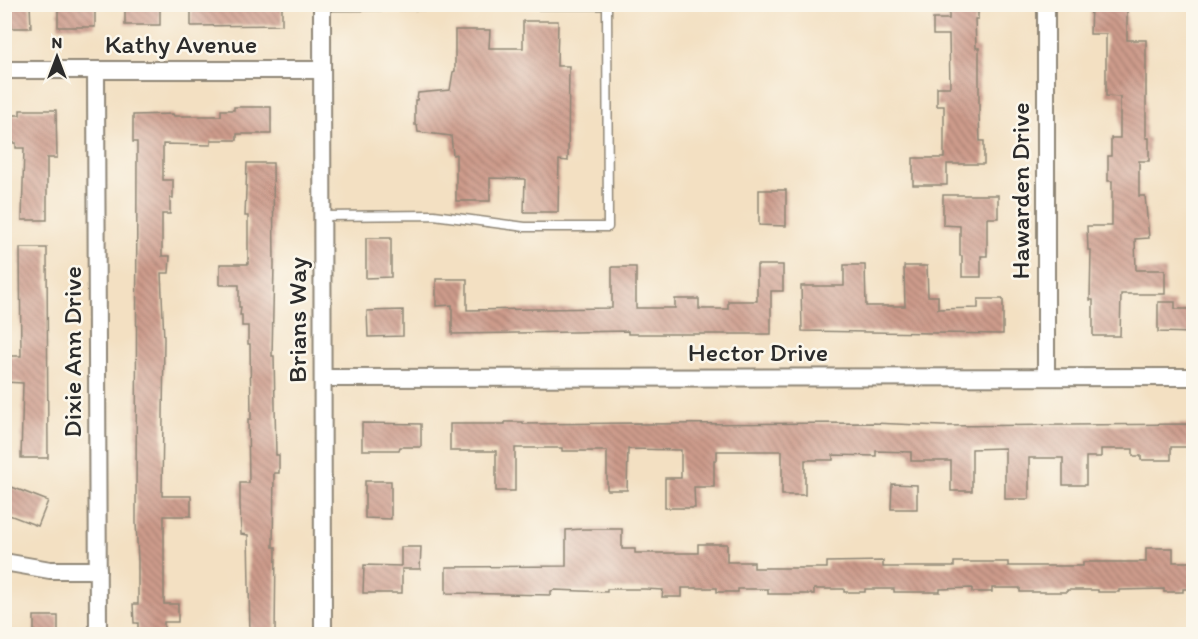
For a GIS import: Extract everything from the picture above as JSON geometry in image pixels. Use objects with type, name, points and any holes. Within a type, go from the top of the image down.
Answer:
[{"type":"street","name":"Hawarden Drive","points":[[1046,4],[1046,377]]},
{"type":"street","name":"Brians Way","points":[[322,5],[323,634]]},
{"type":"street","name":"Kathy Avenue","points":[[4,70],[322,70]]},
{"type":"street","name":"Dixie Ann Drive","points":[[96,70],[98,634]]},
{"type":"street","name":"Hector Drive","points":[[323,378],[1194,377]]},
{"type":"street","points":[[4,562],[50,570],[98,570]]},
{"type":"lane","points":[[322,5],[607,5],[608,226],[525,226],[434,215],[322,216]]},
{"type":"building","points":[[4,4],[30,4],[31,28],[4,28]]},
{"type":"building","points":[[58,4],[95,4],[95,27],[58,27]]},
{"type":"building","points":[[125,4],[160,4],[160,25],[125,25]]},
{"type":"building","points":[[191,4],[282,4],[282,25],[191,26]]},
{"type":"building","points":[[949,4],[978,4],[978,19],[975,19],[976,48],[979,48],[980,141],[984,141],[984,164],[947,164],[947,185],[913,185],[913,158],[944,158],[944,106],[937,106],[937,87],[950,87],[949,35],[933,35],[933,19],[949,19]]},
{"type":"building","points":[[1091,4],[1127,4],[1127,40],[1146,40],[1146,138],[1149,138],[1149,161],[1139,161],[1139,196],[1145,196],[1149,238],[1135,239],[1136,270],[1165,270],[1165,294],[1121,294],[1120,336],[1093,336],[1093,300],[1090,300],[1091,250],[1088,250],[1087,226],[1112,226],[1112,181],[1108,181],[1108,156],[1111,156],[1111,138],[1120,138],[1120,97],[1106,96],[1106,34],[1090,34]]},
{"type":"building","points":[[523,21],[558,21],[557,66],[569,66],[568,161],[559,160],[558,212],[524,212],[525,179],[490,178],[490,201],[456,201],[456,154],[453,155],[451,136],[418,132],[417,125],[415,125],[415,100],[417,100],[418,93],[450,90],[455,71],[455,30],[490,30],[489,48],[523,48]]},
{"type":"building","points":[[234,107],[271,107],[271,134],[237,134],[237,140],[211,140],[211,145],[163,144],[163,180],[173,180],[173,198],[170,198],[170,214],[162,214],[162,256],[170,256],[169,273],[161,273],[164,339],[162,496],[191,496],[191,516],[164,516],[164,604],[178,604],[178,622],[164,622],[164,634],[138,634],[138,623],[134,623],[133,604],[138,604],[138,560],[136,523],[137,142],[133,142],[133,115],[221,116],[221,110],[234,110]]},
{"type":"building","points":[[20,110],[56,110],[57,158],[47,158],[47,220],[22,220],[24,148],[16,148],[16,143],[4,143],[4,115],[20,115]]},
{"type":"building","points":[[247,163],[273,163],[272,356],[274,356],[276,455],[279,455],[279,473],[274,473],[275,634],[250,634],[248,535],[241,534],[240,483],[249,483],[250,344],[248,344],[248,326],[242,326],[239,285],[220,285],[220,264],[248,264],[248,216],[245,216]]},
{"type":"building","points":[[759,190],[786,190],[786,226],[759,225]]},
{"type":"building","points":[[943,195],[998,195],[998,218],[987,218],[987,256],[981,256],[981,277],[962,277],[960,226],[943,225]]},
{"type":"building","points":[[366,238],[391,238],[391,277],[366,278]]},
{"type":"building","points":[[20,248],[47,248],[48,458],[21,458],[23,383],[4,382],[4,356],[21,356]]},
{"type":"building","points":[[757,265],[783,265],[783,291],[771,291],[771,334],[628,334],[628,331],[452,334],[452,305],[436,306],[436,279],[467,279],[467,310],[612,308],[612,267],[636,267],[636,308],[675,308],[675,299],[699,299],[699,309],[728,309],[728,301],[757,301]]},
{"type":"building","points":[[844,265],[865,265],[866,306],[905,306],[904,266],[927,266],[928,296],[938,296],[938,309],[978,308],[978,299],[1003,299],[1003,334],[802,331],[801,286],[844,286]]},
{"type":"building","points":[[1158,302],[1175,302],[1175,309],[1194,309],[1194,333],[1158,332]]},
{"type":"building","points":[[403,310],[403,336],[368,337],[367,311]]},
{"type":"building","points":[[505,422],[523,422],[523,424],[873,423],[942,426],[1194,424],[1194,447],[1171,447],[1171,460],[1141,460],[1141,456],[1133,456],[1133,449],[1101,449],[1101,457],[1086,457],[1086,485],[1063,485],[1063,458],[1029,458],[1029,499],[1005,499],[1005,448],[972,449],[972,491],[951,491],[951,461],[911,461],[911,452],[876,451],[876,456],[833,455],[833,460],[805,460],[805,495],[782,495],[782,451],[717,451],[717,460],[714,460],[714,487],[694,487],[695,508],[665,508],[665,478],[681,478],[681,450],[628,449],[627,490],[607,490],[607,451],[515,448],[515,491],[496,491],[496,451],[450,451],[450,424],[505,424]]},
{"type":"building","points":[[362,423],[421,424],[421,447],[400,447],[399,450],[362,450]]},
{"type":"building","points":[[365,481],[391,481],[391,519],[365,518]]},
{"type":"building","points":[[4,484],[48,501],[38,526],[4,513]]},
{"type":"building","points":[[892,484],[917,485],[917,509],[891,509]]},
{"type":"building","points":[[622,529],[622,549],[635,549],[635,553],[698,553],[698,544],[727,544],[727,562],[754,562],[754,568],[827,568],[827,562],[883,561],[883,567],[954,567],[954,562],[1008,562],[1008,566],[1083,566],[1083,562],[1146,562],[1146,548],[1173,548],[1173,562],[1194,562],[1194,589],[1183,589],[1183,592],[1164,592],[1164,589],[1119,590],[1119,592],[1067,590],[1067,592],[1020,592],[1020,588],[992,588],[992,592],[972,592],[972,588],[940,589],[940,592],[894,592],[894,589],[865,589],[865,592],[844,592],[844,589],[814,589],[814,594],[768,594],[768,589],[717,592],[717,588],[682,588],[682,597],[662,597],[663,590],[645,589],[607,589],[607,592],[554,590],[551,591],[551,595],[446,593],[446,567],[566,566],[566,530]]},
{"type":"building","points":[[401,547],[421,547],[420,569],[402,569],[402,593],[363,593],[364,565],[401,566]]},
{"type":"building","points":[[34,616],[58,616],[58,634],[34,634]]}]
